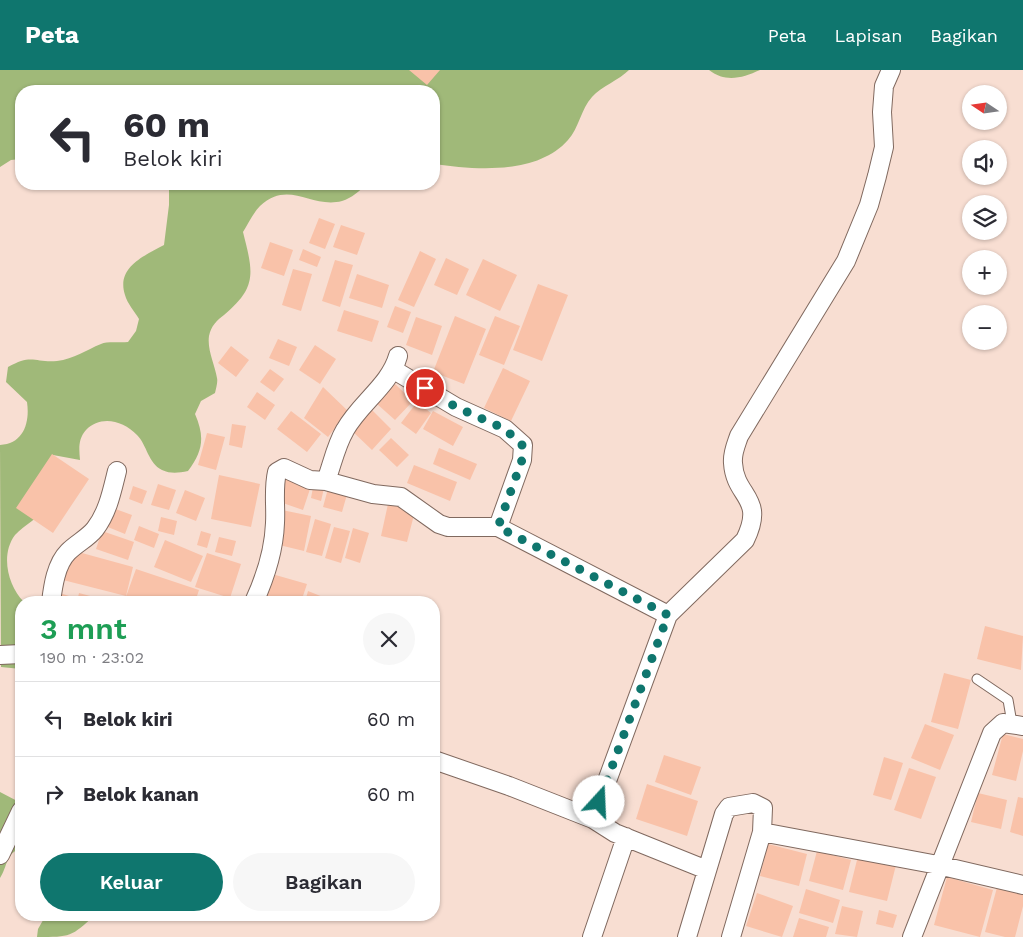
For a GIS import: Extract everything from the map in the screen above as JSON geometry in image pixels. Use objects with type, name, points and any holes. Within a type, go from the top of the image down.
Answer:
[{"type":"street","points":[[593,819],[668,615],[745,540],[752,527],[754,517],[752,505],[735,475],[734,451],[739,436],[846,261],[870,205],[884,147],[882,112],[884,86],[891,70]]},
{"type":"street","points":[[326,481],[345,430],[396,363],[456,407],[505,429],[522,445],[522,460],[498,527]]},
{"type":"street","points":[[256,596],[268,568],[273,543],[275,523],[274,485],[277,472],[284,468],[310,480],[326,481],[373,494],[402,497],[439,524],[448,527],[498,527],[668,615]]},
{"type":"street","points":[[53,596],[61,563],[68,552],[89,536],[101,520],[108,506],[117,471]]},
{"type":"street","points":[[0,655],[15,654]]},
{"type":"street","points":[[912,937],[938,866],[992,732],[1003,723],[1017,724]]},
{"type":"street","points":[[440,762],[509,786],[593,819],[626,837],[707,870]]},
{"type":"street","points":[[687,937],[724,814],[729,807],[753,803],[763,808],[762,832],[731,937]]},
{"type":"street","points":[[0,855],[15,823]]},
{"type":"street","points":[[762,832],[938,866],[1023,885]]},
{"type":"street","points":[[592,937],[626,837]]},
{"type":"lane","points":[[977,679],[1008,700],[1017,724]]},
{"type":"green space","points":[[0,70],[629,70],[592,97],[585,107],[572,135],[555,151],[523,165],[487,168],[440,165],[440,85],[15,85],[15,160],[0,167]]},
{"type":"green space","points":[[709,70],[760,70],[740,77],[728,78]]},
{"type":"green space","points":[[169,190],[360,190],[346,200],[331,202],[300,196],[281,195],[271,198],[260,206],[253,215],[243,232],[250,268],[248,287],[243,296],[211,329],[209,347],[217,383],[215,393],[201,401],[195,414],[200,430],[201,444],[197,457],[188,471],[175,473],[157,467],[137,435],[125,426],[112,421],[98,422],[83,433],[79,448],[80,460],[53,455],[49,508],[27,524],[15,535],[10,543],[7,561],[8,570],[10,579],[19,596],[15,596],[15,668],[1,667],[0,445],[15,441],[24,431],[28,410],[27,402],[6,382],[8,367],[28,359],[63,360],[104,343],[128,342],[136,331],[139,319],[126,298],[123,285],[124,277],[140,258],[164,245]]},
{"type":"green space","points":[[0,792],[15,800],[15,852],[9,857],[0,878]]},
{"type":"green space","points":[[43,921],[89,921],[75,932],[64,936],[37,937],[38,929]]},
{"type":"building","points":[[409,70],[440,70],[427,85]]},
{"type":"building","points":[[319,218],[335,224],[325,249],[309,243]]},
{"type":"building","points":[[341,225],[365,233],[357,255],[333,247]]},
{"type":"building","points":[[270,242],[293,250],[284,276],[261,268]]},
{"type":"building","points":[[303,249],[321,257],[317,267],[299,260]]},
{"type":"building","points":[[420,251],[436,259],[414,307],[398,300]]},
{"type":"building","points":[[446,258],[469,269],[457,295],[434,285]]},
{"type":"building","points":[[483,259],[517,275],[500,311],[466,295]]},
{"type":"building","points":[[335,260],[353,265],[340,307],[322,301]]},
{"type":"building","points":[[293,269],[312,274],[301,311],[282,305]]},
{"type":"building","points":[[357,274],[389,285],[382,308],[349,298]]},
{"type":"building","points":[[538,284],[568,295],[542,361],[513,350]]},
{"type":"building","points":[[395,306],[411,312],[403,333],[387,327]]},
{"type":"building","points":[[344,310],[379,321],[372,342],[337,331]]},
{"type":"building","points":[[455,316],[486,329],[464,384],[433,372]]},
{"type":"building","points":[[495,316],[520,326],[504,365],[479,355]]},
{"type":"building","points":[[416,317],[442,326],[432,355],[406,345]]},
{"type":"building","points":[[278,339],[297,347],[289,366],[269,358]]},
{"type":"building","points":[[315,345],[336,359],[320,384],[299,370]]},
{"type":"building","points":[[231,346],[249,360],[236,377],[218,363]]},
{"type":"building","points":[[503,368],[530,381],[511,421],[484,408]]},
{"type":"building","points":[[270,369],[284,379],[274,392],[260,382]]},
{"type":"building","points":[[395,384],[413,401],[395,420],[377,404]]},
{"type":"building","points":[[323,387],[348,411],[328,437],[304,418]]},
{"type":"building","points":[[257,392],[275,405],[265,420],[247,407]]},
{"type":"building","points":[[417,402],[431,413],[416,434],[401,423]]},
{"type":"building","points":[[370,408],[391,429],[372,450],[350,429]]},
{"type":"building","points":[[291,411],[321,434],[307,452],[277,429]]},
{"type":"building","points":[[433,411],[463,427],[453,446],[423,429]]},
{"type":"building","points":[[232,424],[246,426],[242,448],[229,445]]},
{"type":"building","points":[[207,433],[225,437],[216,470],[198,465]]},
{"type":"building","points":[[391,438],[409,455],[397,467],[379,450]]},
{"type":"building","points":[[439,448],[477,464],[470,480],[433,464]]},
{"type":"building","points":[[52,454],[89,479],[53,533],[16,508]]},
{"type":"building","points":[[414,465],[457,482],[450,501],[407,483]]},
{"type":"building","points":[[279,472],[312,483],[303,510],[277,501]]},
{"type":"building","points":[[219,475],[260,484],[251,527],[211,519]]},
{"type":"building","points":[[314,482],[325,484],[321,501],[311,498]]},
{"type":"building","points":[[158,484],[176,490],[169,510],[151,505]]},
{"type":"building","points":[[329,485],[348,491],[342,512],[323,507]]},
{"type":"building","points":[[133,486],[147,491],[142,504],[129,499]]},
{"type":"building","points":[[185,490],[205,498],[196,521],[176,513]]},
{"type":"building","points":[[388,504],[415,511],[407,542],[381,536]]},
{"type":"building","points":[[110,507],[132,515],[125,534],[103,525]]},
{"type":"building","points":[[282,510],[311,516],[304,551],[275,544]]},
{"type":"building","points":[[161,517],[177,521],[174,535],[158,531]]},
{"type":"building","points":[[315,519],[331,524],[322,556],[306,552]]},
{"type":"building","points":[[139,526],[159,534],[154,548],[134,540]]},
{"type":"building","points":[[334,527],[350,531],[341,563],[325,558]]},
{"type":"building","points":[[353,528],[369,533],[360,563],[345,558]]},
{"type":"building","points":[[102,531],[134,542],[128,560],[96,549]]},
{"type":"building","points":[[201,531],[211,534],[207,548],[197,545]]},
{"type":"building","points":[[219,537],[236,541],[232,556],[215,552]]},
{"type":"building","points":[[165,540],[203,556],[191,582],[154,567]]},
{"type":"building","points":[[71,550],[133,567],[126,596],[63,580]]},
{"type":"building","points":[[207,553],[241,564],[231,596],[224,596],[195,587]]},
{"type":"building","points":[[136,569],[199,590],[197,596],[126,596]]},
{"type":"building","points":[[272,574],[307,584],[303,596],[265,596]]},
{"type":"building","points":[[308,591],[320,596],[307,596]]},
{"type":"building","points":[[57,592],[69,596],[55,596]]},
{"type":"building","points":[[79,593],[90,596],[78,596]]},
{"type":"building","points":[[985,626],[1023,636],[1021,670],[977,659]]},
{"type":"building","points":[[944,673],[971,680],[958,729],[931,722]]},
{"type":"building","points":[[925,724],[954,735],[940,770],[911,758]]},
{"type":"building","points":[[1003,734],[1023,739],[1023,751],[1016,781],[992,775]]},
{"type":"building","points":[[664,755],[701,767],[691,795],[655,782]]},
{"type":"building","points":[[884,757],[903,763],[891,800],[873,795]]},
{"type":"building","points":[[909,768],[936,777],[921,819],[894,810]]},
{"type":"building","points":[[647,784],[698,801],[687,836],[636,819]]},
{"type":"building","points":[[978,793],[1007,800],[1001,829],[971,822]]},
{"type":"building","points":[[1018,797],[1023,798],[1023,836],[1010,832]]},
{"type":"building","points":[[768,844],[807,854],[799,886],[760,876]]},
{"type":"building","points":[[817,851],[851,860],[843,890],[809,881]]},
{"type":"building","points":[[858,856],[896,865],[887,901],[849,892]]},
{"type":"building","points":[[947,877],[993,890],[980,937],[934,925]]},
{"type":"building","points":[[999,880],[1023,886],[1023,906],[1015,937],[1005,937],[985,932]]},
{"type":"building","points":[[806,889],[840,900],[833,923],[799,913]]},
{"type":"building","points":[[757,893],[793,906],[782,937],[746,926]]},
{"type":"building","points":[[842,906],[863,911],[857,937],[835,934]]},
{"type":"building","points":[[879,910],[897,915],[893,928],[876,924]]},
{"type":"building","points":[[799,918],[829,927],[826,937],[793,937]]},
{"type":"route","points":[[425,388],[456,407],[505,429],[519,440],[522,445],[524,451],[522,460],[498,527],[668,615],[599,802]]}]
